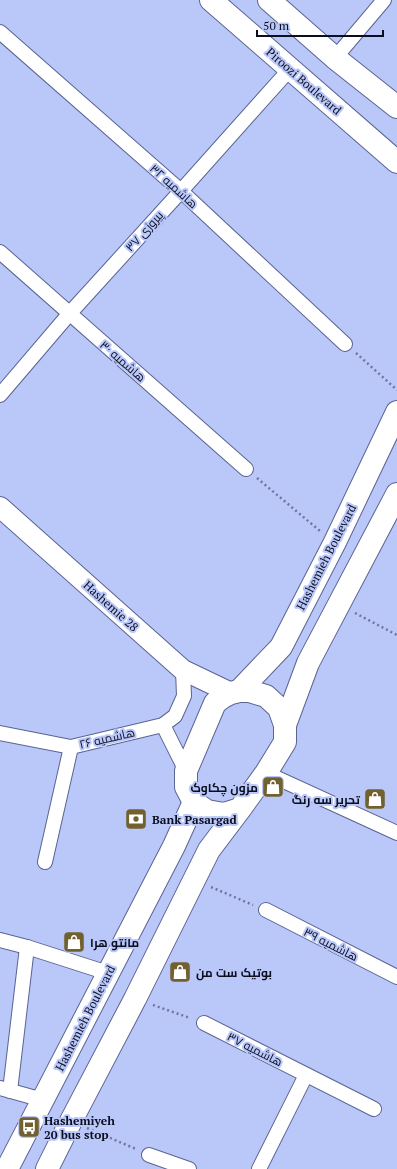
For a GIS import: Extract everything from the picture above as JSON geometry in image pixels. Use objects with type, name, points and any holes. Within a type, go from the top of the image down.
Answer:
[{"type":"main road","name":"Piroozi Boulevard","points":[[211,0],[397,162]]},
{"type":"main road","points":[[269,0],[335,58],[397,106]]},
{"type":"main road","name":"Hashemieh Boulevard","points":[[235,692],[280,647],[335,542],[397,412]]},
{"type":"main road","points":[[285,725],[308,663],[397,494]]},
{"type":"main road","points":[[47,1169],[71,1120],[135,999],[209,850],[240,809],[266,773],[285,742],[285,725],[279,708],[266,696],[249,691],[235,692],[222,697],[215,703],[186,771],[186,787],[194,802],[207,811],[224,814],[240,809]]},
{"type":"main road","name":"Hashemieh Boulevard","points":[[7,1169],[174,846],[194,802]]},
{"type":"street","points":[[335,58],[384,0]]},
{"type":"street","name":"هاشمیه ۳۲","points":[[0,32],[181,192],[345,344]]},
{"type":"street","name":"پیروزی ۳۷","points":[[0,395],[70,314],[290,69]]},
{"type":"street","name":"هاشمیه ۳۰","points":[[0,252],[246,469]]},
{"type":"street","name":"Hashemie 28","points":[[0,507],[182,670],[235,692]]},
{"type":"street","points":[[182,670],[184,696],[175,716],[163,725],[186,771]]},
{"type":"street","name":"هاشمیه ۲۶","points":[[0,733],[70,747],[163,725]]},
{"type":"street","points":[[45,862],[70,747]]},
{"type":"street","points":[[266,773],[397,833]]},
{"type":"street","name":"هاشمیه ۳۹","points":[[266,910],[397,977]]},
{"type":"street","points":[[0,940],[108,973]]},
{"type":"street","points":[[27,947],[5,1090],[43,1100]]},
{"type":"street","name":"هاشمیه ۳۷","points":[[204,1023],[374,1109]]},
{"type":"street","points":[[259,1169],[306,1075]]},
{"type":"street","points":[[149,1155],[189,1169]]},
{"type":"path","points":[[345,344],[397,390]]},
{"type":"path","points":[[246,469],[335,542]]},
{"type":"path","points":[[339,605],[397,635]]},
{"type":"path","points":[[194,880],[266,910]]},
{"type":"path","points":[[135,999],[204,1023]]},
{"type":"path","points":[[71,1120],[149,1155]]},
{"type":"place","name":"مزون چکاوک","points":[[273,787]]},
{"type":"place","name":"تحریر سه رنگ","points":[[375,799]]},
{"type":"place","name":"Bank Pasargad","points":[[136,819]]},
{"type":"place","name":"مانتو هرا","points":[[74,942]]},
{"type":"place","name":"بوتیک ست من","points":[[180,972]]},
{"type":"place","name":"Hashemiyeh 20 bus stop","points":[[29,1127]]}]
